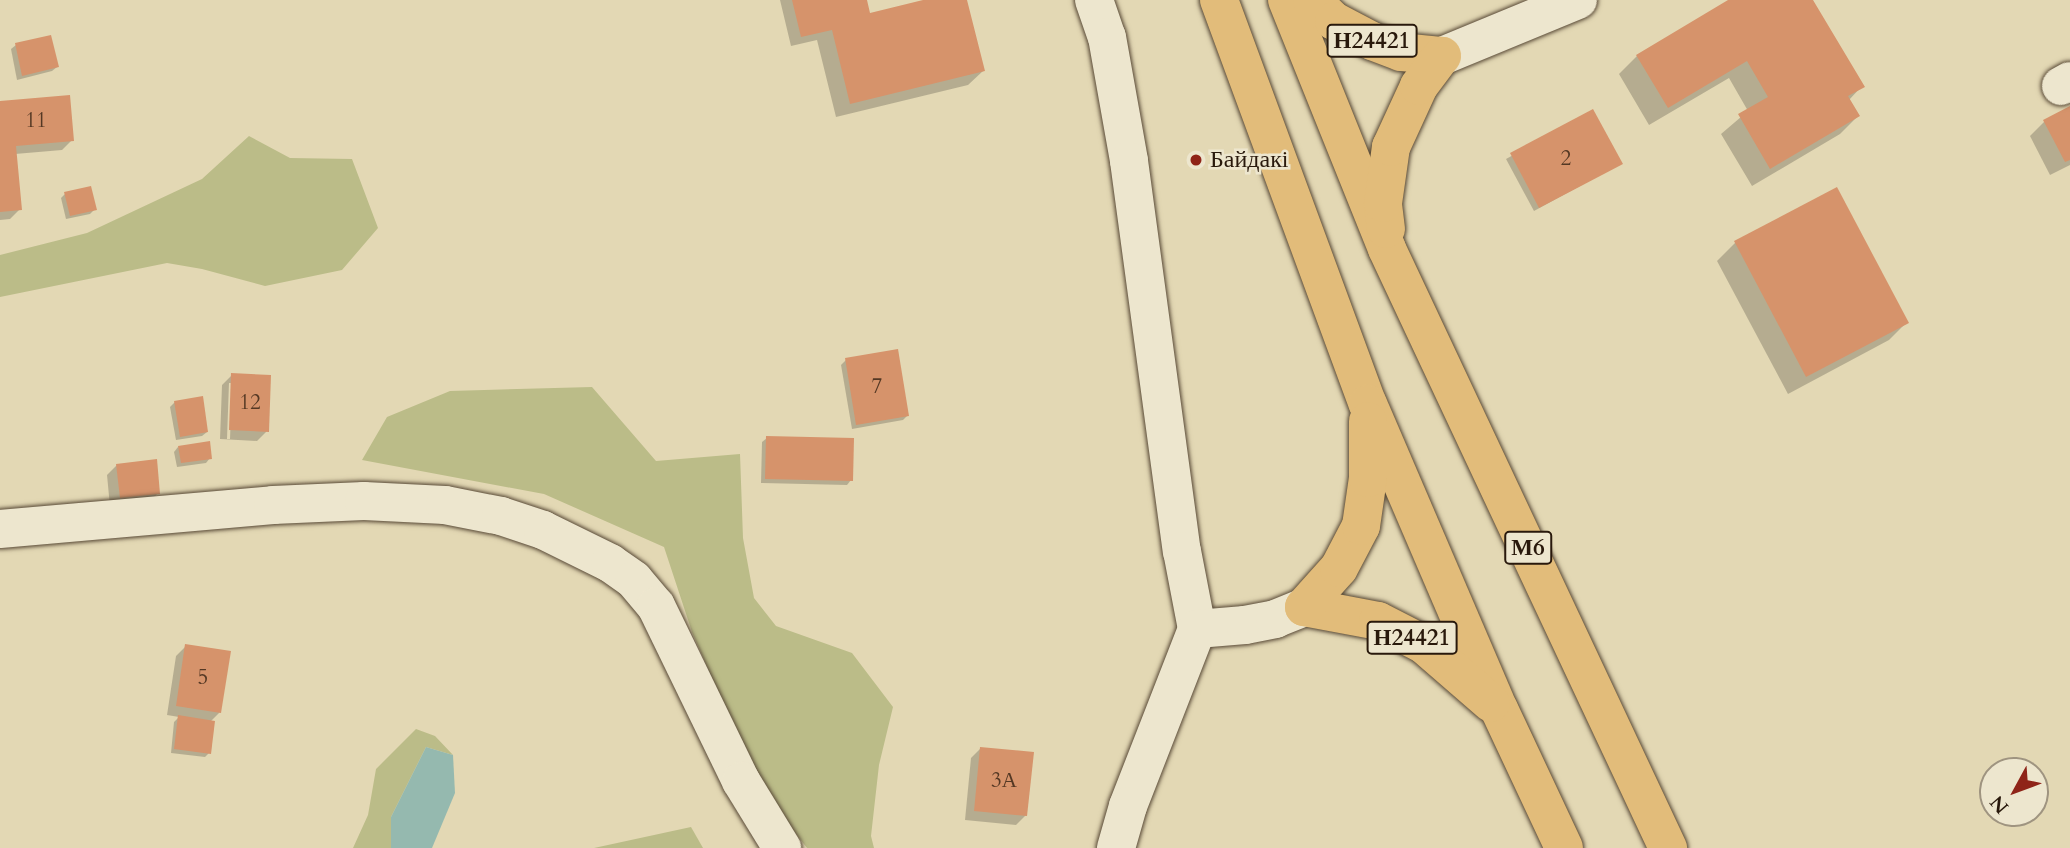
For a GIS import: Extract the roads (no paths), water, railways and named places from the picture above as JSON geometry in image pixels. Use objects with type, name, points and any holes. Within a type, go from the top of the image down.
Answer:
[{"type":"highway","points":[[1219,0],[1368,404],[1499,709],[1564,848]]},
{"type":"highway","name":"М6","points":[[1287,0],[1387,249],[1668,848]]},
{"type":"highway","name":"Н24421","points":[[1312,0],[1334,21],[1372,41],[1401,52],[1442,56]]},
{"type":"highway","name":"Н24421","points":[[1387,249],[1383,203],[1391,147],[1419,86],[1442,56]]},
{"type":"highway","points":[[1304,607],[1339,568],[1361,526],[1368,478],[1368,404]]},
{"type":"highway","name":"Н24421","points":[[1304,607],[1378,621],[1423,644],[1499,709]]},
{"type":"street","points":[[1094,0],[1107,37],[1129,161],[1182,551],[1197,629],[1128,806],[1116,848]]},
{"type":"street","name":"Н24421","points":[[1442,56],[1578,0]]},
{"type":"street","points":[[0,529],[272,505],[364,501],[445,505],[500,516],[543,530],[610,563],[634,580],[656,606],[741,781],[782,848]]},
{"type":"street","points":[[1197,629],[1245,625],[1275,619],[1304,607]]},
{"type":"water","points":[[426,747],[453,755],[455,793],[432,848],[391,848],[391,817]]},
{"type":"place","name":"Байдакі","points":[[1196,160]]}]
